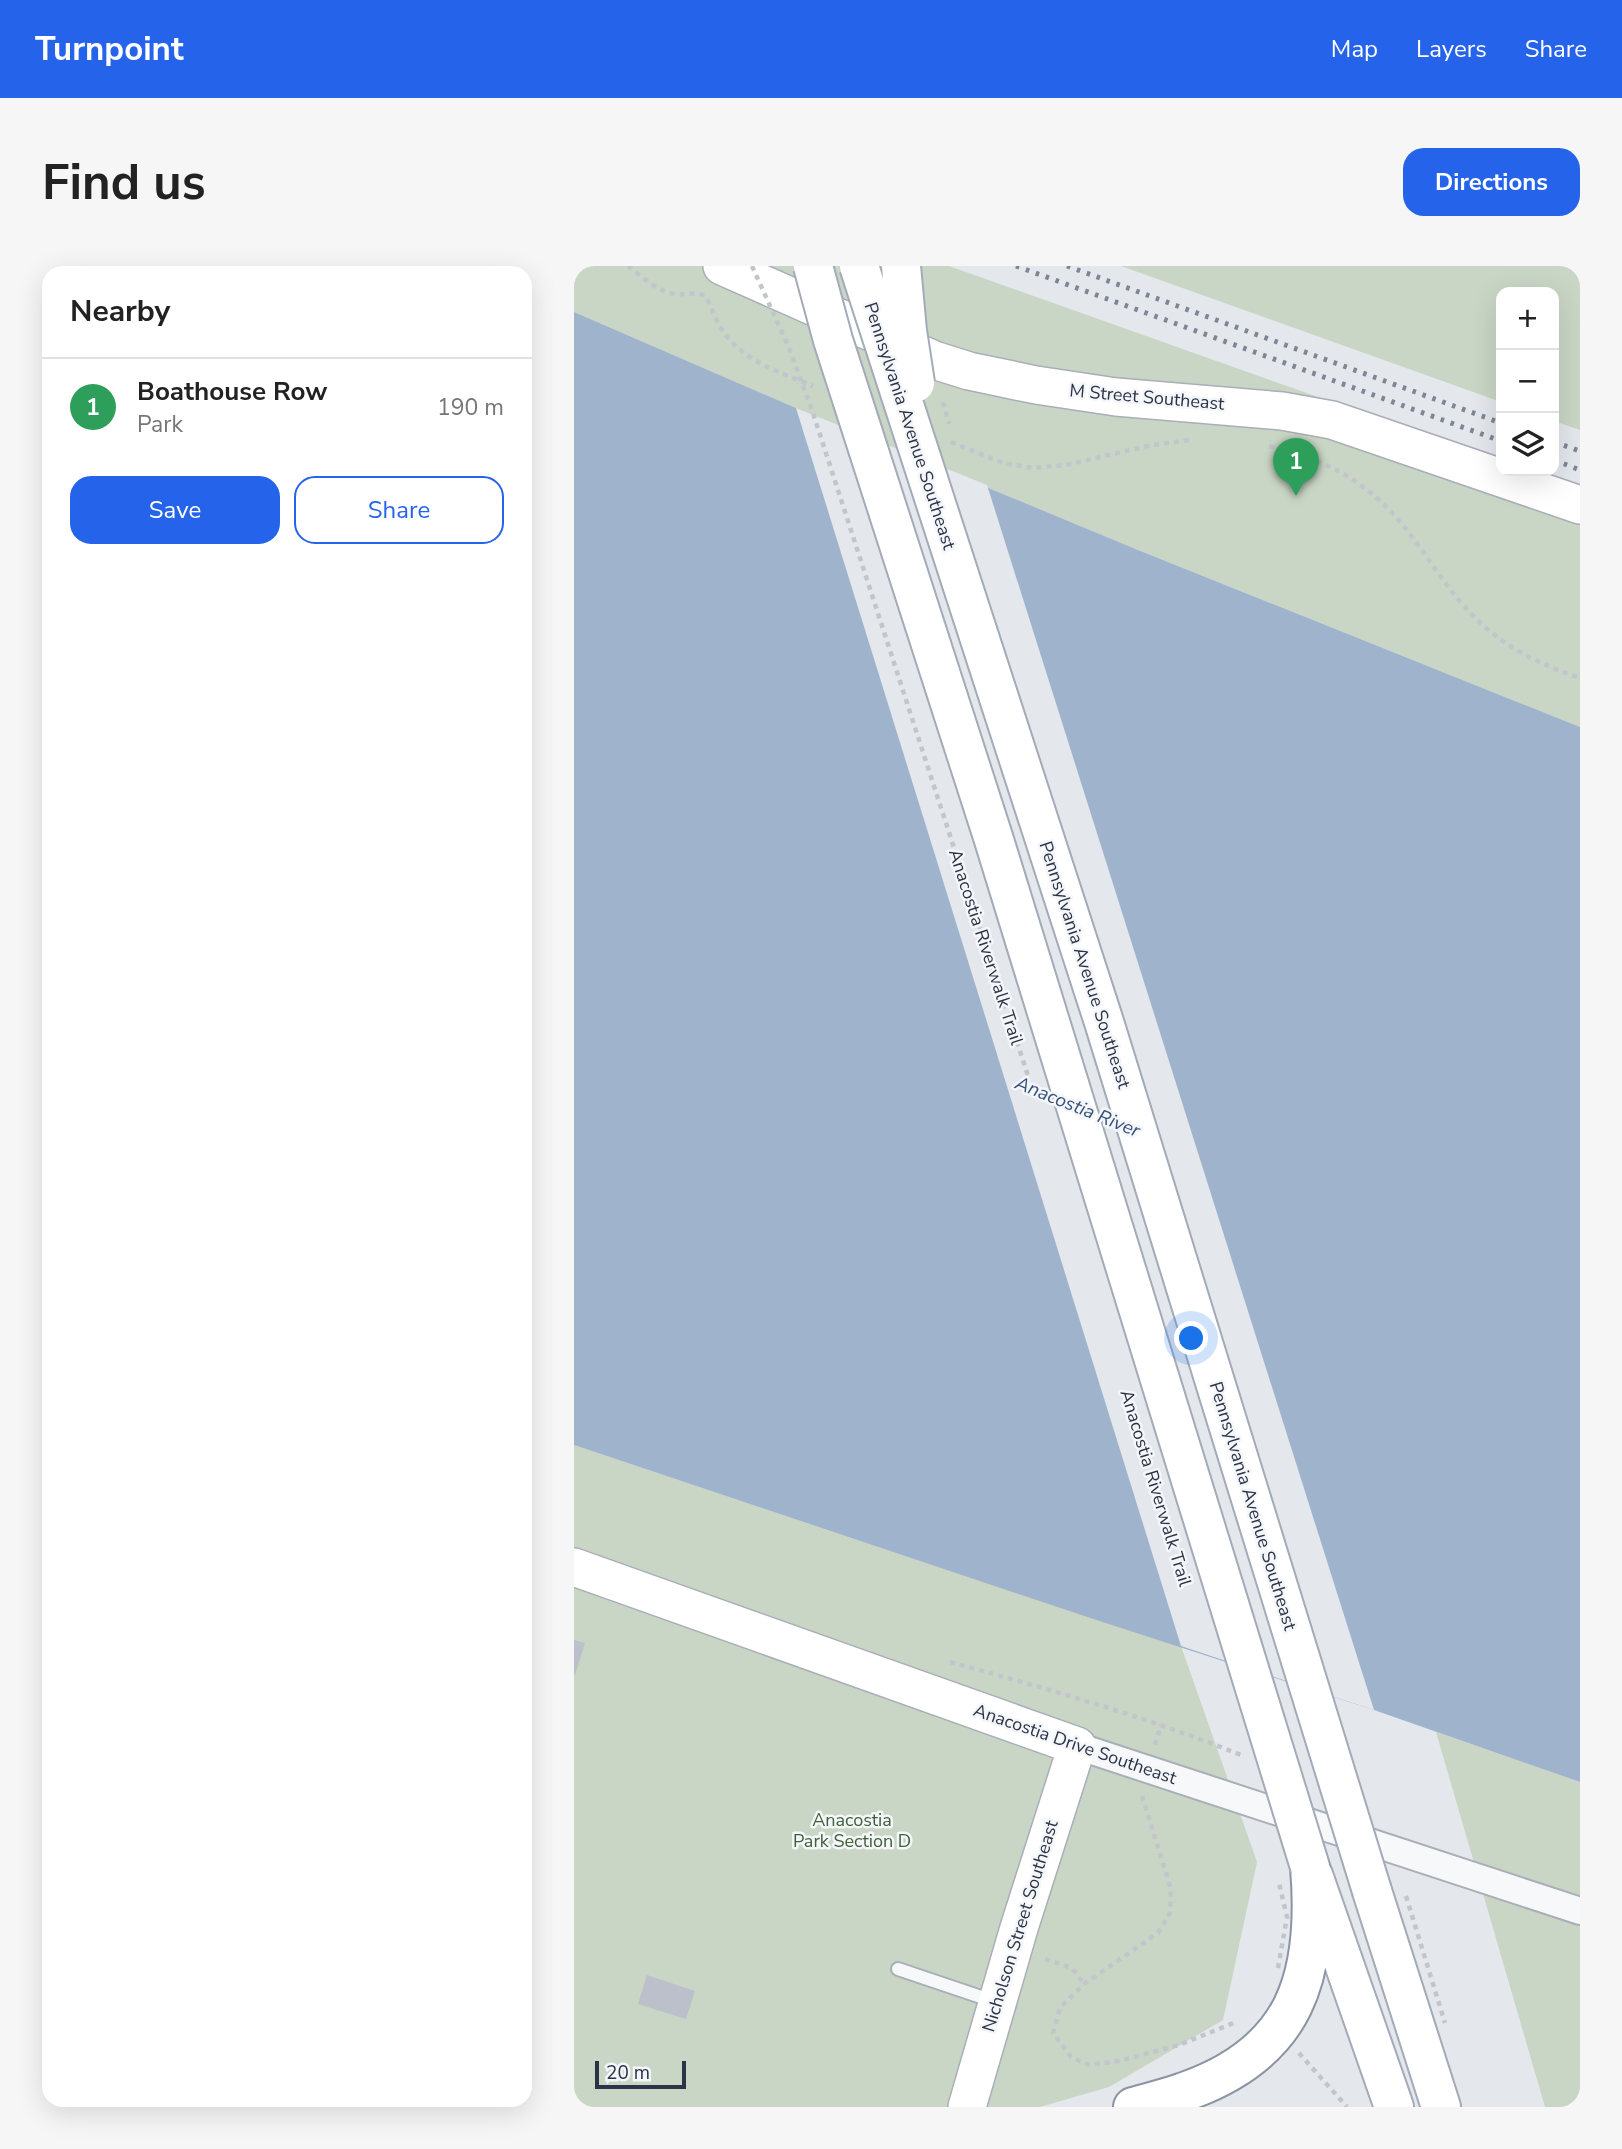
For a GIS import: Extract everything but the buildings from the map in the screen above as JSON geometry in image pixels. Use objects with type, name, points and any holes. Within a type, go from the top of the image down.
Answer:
[{"type":"main road","points":[[801,266],[833,340]]},
{"type":"main road","points":[[813,266],[833,340],[998,853],[1294,1872],[1394,2107]]},
{"type":"main road","name":"Pennsylvania Avenue Southeast","points":[[859,266],[1108,1035],[1441,2107]]},
{"type":"main road","points":[[901,266],[907,331],[934,502]]},
{"type":"main road","points":[[1133,2107],[1184,2092],[1226,2073],[1253,2056],[1276,2033],[1301,1990],[1310,1946],[1314,1910],[1294,1872]]},
{"type":"street","name":"M Street Southeast","points":[[722,266],[934,360],[969,370],[1012,381],[1084,393],[1282,411],[1332,421],[1580,505]]},
{"type":"street","name":"Anacostia Drive Southeast","points":[[574,1567],[1077,1746],[1580,1911]]},
{"type":"street","name":"Nicholson Street Southeast","points":[[967,2107],[1077,1746]]},
{"type":"lane","points":[[898,1969],[997,2003]]},
{"type":"path","name":"Anacostia Riverwalk Trail","points":[[752,266],[813,410],[1031,1087]]},
{"type":"path","points":[[1152,445],[1201,440]]},
{"type":"path","points":[[1258,444],[1309,456],[1346,474],[1381,499],[1416,541],[1459,601],[1490,631],[1521,653],[1580,678]]},
{"type":"path","points":[[943,1660],[1032,1684],[1161,1725],[1243,1758],[1237,1747]]},
{"type":"path","points":[[1152,1753],[1161,1725]]},
{"type":"path","points":[[1139,1785],[1171,1889],[1170,1913],[1158,1933],[1084,1984],[1060,2008],[1053,2033],[1070,2057],[1089,2065],[1119,2062],[1179,2045],[1244,2018]]},
{"type":"path","points":[[1278,1968],[1294,1872]]},
{"type":"path","points":[[1035,1955],[1072,1969],[1084,1984]]},
{"type":"path","points":[[1293,2046],[1348,2107]]},
{"type":"green space","points":[[574,266],[949,266],[1496,460],[1496,476],[1541,476],[1580,490],[1580,727],[1138,550],[796,408],[574,312]]},
{"type":"green space","points":[[1121,266],[1580,266],[1580,430],[1559,423],[1559,287],[1496,287],[1496,400]]},
{"type":"green space","name":"Anacostia Park Section D","points":[[574,1445],[1181,1646],[1257,1862],[1223,2020],[1109,2087],[1040,2107],[574,2107]]},
{"type":"green space","points":[[1436,1732],[1580,1782],[1580,2107],[1545,2107]]},
{"type":"water","name":"Anacostia River","points":[[574,312],[796,408],[1138,550],[1580,727],[1580,1782],[1374,1710],[574,1445]]},
{"type":"pier","points":[[796,408],[987,485],[1374,1710],[1181,1646]]},
{"type":"railway","points":[[1016,266],[1496,439]]},
{"type":"railway","points":[[1067,266],[1496,421]]},
{"type":"railway","points":[[1559,444],[1580,451]]},
{"type":"railway","points":[[1559,462],[1580,470]]},
{"type":"place","name":"Boathouse Row","points":[[1296,496]]}]
